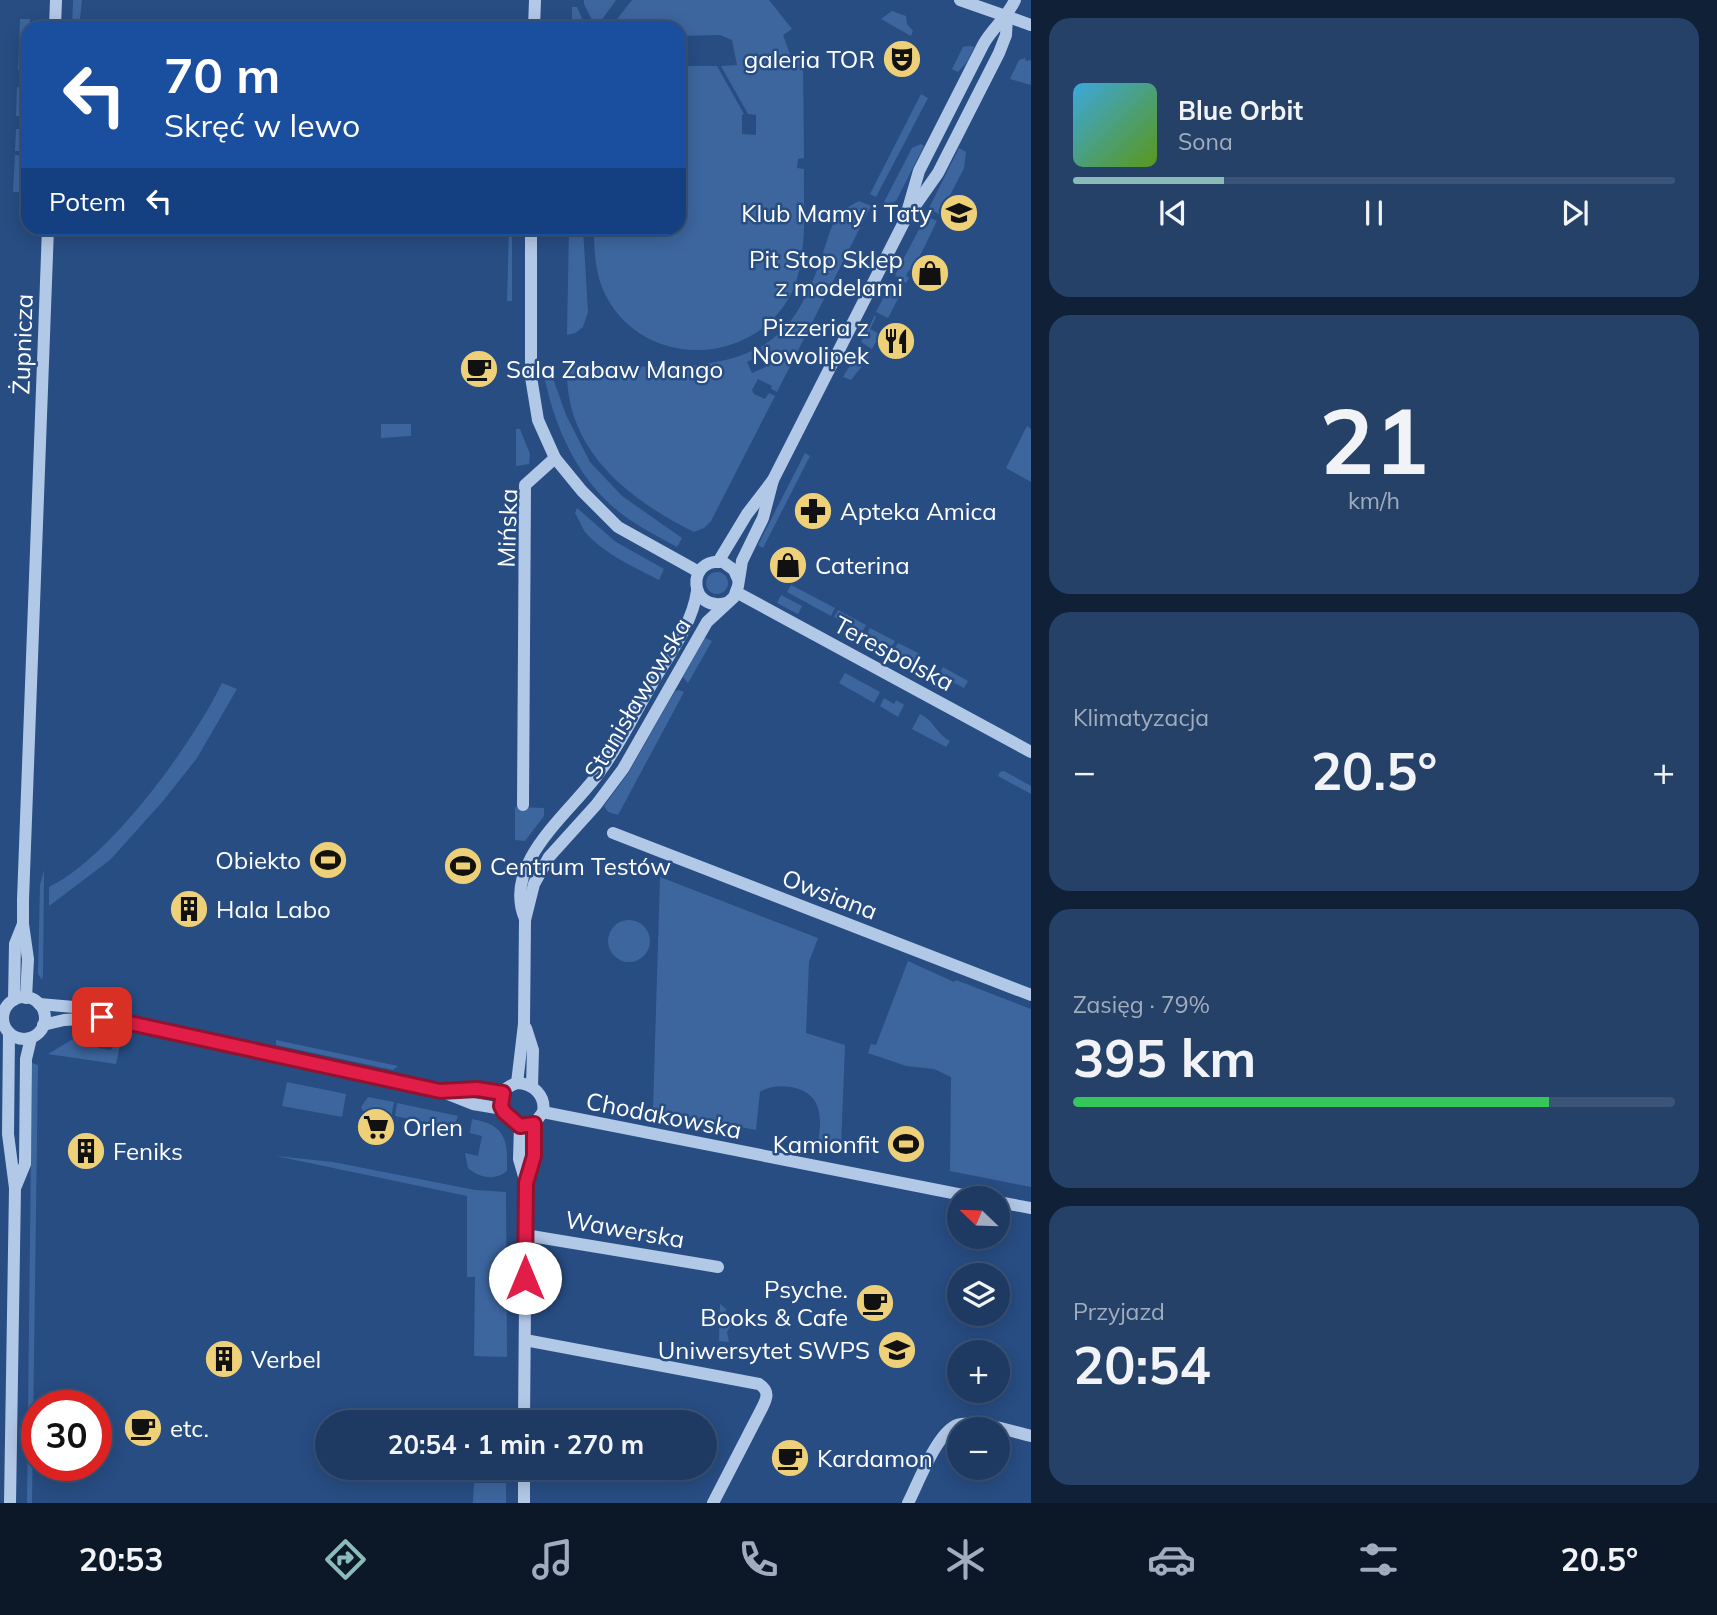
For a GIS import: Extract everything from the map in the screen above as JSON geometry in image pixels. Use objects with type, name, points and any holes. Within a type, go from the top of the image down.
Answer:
[{"type":"street","points":[[55,21],[56,0]]},
{"type":"street","points":[[534,0],[534,21]]},
{"type":"street","points":[[960,0],[1031,25]]},
{"type":"street","points":[[718,562],[747,514],[773,480],[905,220],[922,165],[988,36],[995,26],[1007,17],[1015,0]]},
{"type":"street","name":"Żupnicza","points":[[13,999],[27,943],[23,924],[48,235]]},
{"type":"street","points":[[531,235],[531,377],[538,420],[555,458],[582,491],[618,527],[699,572]]},
{"type":"street","name":"Mińska","points":[[523,805],[525,485],[555,458]]},
{"type":"street","points":[[738,579],[731,567],[718,562],[707,564],[696,579],[697,591],[706,602],[719,605],[726,603],[736,593],[742,561],[764,514],[773,480]]},
{"type":"street","name":"Stanisławowska","points":[[525,920],[520,907],[519,892],[525,870],[554,826],[589,787],[610,757],[688,621],[697,591]]},
{"type":"street","name":"Terespolska","points":[[736,593],[1031,752]]},
{"type":"street","name":"Stanisławowska","points":[[525,920],[534,884],[549,857],[596,805],[623,769],[702,630],[726,603]]},
{"type":"street","name":"Owsiana","points":[[613,833],[1031,995]]},
{"type":"street","points":[[517,1083],[524,1024],[525,920]]},
{"type":"street","points":[[10,1503],[15,1188],[8,1133],[9,1032],[2,1015],[13,999],[74,1007],[102,1017],[440,1091],[473,1104],[503,1109]]},
{"type":"street","points":[[9,1032],[19,1038],[31,1038],[40,1031],[44,1013],[39,1004]]},
{"type":"street","points":[[43,1025],[64,1020],[102,1017]]},
{"type":"street","points":[[524,1024],[533,1050],[532,1087]]},
{"type":"street","points":[[15,1188],[25,1164],[26,1059],[31,1038]]},
{"type":"street","points":[[524,1410],[526,1183],[519,1159],[520,1126],[503,1109],[501,1099],[507,1088],[517,1083],[532,1087],[542,1099],[543,1112],[534,1124],[534,1156],[526,1183]]},
{"type":"street","points":[[440,1091],[477,1089],[503,1093]]},
{"type":"street","name":"Chodakowska","points":[[543,1112],[947,1192]]},
{"type":"street","points":[[520,1126],[534,1124]]},
{"type":"street","points":[[1010,1204],[1031,1208]]},
{"type":"street","name":"Wawerska","points":[[526,1235],[718,1266]]},
{"type":"street","points":[[525,1340],[759,1384],[765,1388],[767,1393],[762,1408],[713,1503]]},
{"type":"street","points":[[908,1503],[941,1437],[951,1427],[960,1424],[976,1425],[1031,1436]]},
{"type":"street","points":[[524,1480],[524,1503]]},
{"type":"shaded area","points":[[73,0],[82,0],[80,21],[72,21]]},
{"type":"shaded area","points":[[584,0],[616,0],[601,21],[592,21]]},
{"type":"shaded area","points":[[632,0],[769,0],[792,29],[783,35],[792,60],[799,60],[803,65],[804,158],[798,159],[797,168],[804,169],[804,234],[800,266],[790,296],[772,319],[750,336],[725,346],[698,350],[671,347],[645,337],[623,320],[606,296],[599,280],[594,235],[686,235],[686,66],[717,66],[744,114],[742,134],[756,135],[756,115],[748,114],[721,66],[737,65],[732,40],[720,35],[686,36],[686,21],[616,21]]},
{"type":"shaded area","points":[[572,7],[577,7],[583,21],[572,21]]},
{"type":"shaded area","points":[[892,11],[906,16],[907,24],[913,31],[911,36],[881,19]]},
{"type":"shaded area","points":[[20,19],[30,19],[21,21],[21,70],[18,70]]},
{"type":"shaded area","points":[[963,47],[974,47],[967,62],[958,72],[952,69]]},
{"type":"shaded area","points":[[1025,58],[1026,61],[1031,60],[1031,85],[1010,79],[1019,60]]},
{"type":"shaded area","points":[[17,87],[21,87],[21,116],[16,116]]},
{"type":"shaded area","points":[[921,94],[928,98],[876,197],[870,194]]},
{"type":"shaded area","points":[[16,129],[21,129],[21,151],[15,151]]},
{"type":"shaded area","points":[[921,144],[924,146],[896,201],[888,204],[884,202],[912,148]]},
{"type":"shaded area","points":[[959,148],[966,152],[964,168],[940,215],[929,208]]},
{"type":"shaded area","points":[[15,155],[21,156],[21,192],[13,192]]},
{"type":"shaded area","points":[[859,201],[871,206],[777,392],[771,389],[772,386],[758,379],[752,390],[754,394],[765,399],[769,393],[775,396],[711,521],[694,532],[646,504],[605,468],[589,447],[577,424],[569,398],[567,369],[571,368],[571,364],[691,366],[737,357],[758,348],[761,355],[747,362],[752,373],[770,365],[761,347],[779,333],[794,316],[814,278],[834,222],[843,211]]},
{"type":"shaded area","points":[[926,216],[937,221],[912,272],[909,270],[906,276],[909,278],[906,283],[895,275]]},
{"type":"shaded area","points":[[509,235],[512,235],[512,301],[507,301]]},
{"type":"shaded area","points":[[569,235],[583,235],[588,312],[583,327],[567,335]]},
{"type":"shaded area","points":[[891,283],[903,289],[888,318],[876,312]]},
{"type":"shaded area","points":[[875,315],[870,329],[880,334],[872,349],[861,342]]},
{"type":"shaded area","points":[[858,352],[869,357],[851,380],[843,377]]},
{"type":"shaded area","points":[[550,370],[566,415],[590,462],[622,496],[682,538],[677,547],[647,531],[613,507],[585,476],[565,440],[550,400],[545,380]]},
{"type":"shaded area","points":[[381,424],[411,424],[411,436],[381,438]]},
{"type":"shaded area","points":[[1027,426],[1031,429],[1031,482],[1006,468]]},
{"type":"shaded area","points":[[516,429],[520,429],[530,454],[529,464],[516,466]]},
{"type":"shaded area","points":[[805,453],[810,456],[763,548],[758,545]]},
{"type":"shaded area","points":[[577,508],[616,542],[664,569],[659,580],[620,559],[593,540],[585,532],[575,513]]},
{"type":"shaded area","points":[[717,572],[725,575],[728,583],[725,591],[717,594],[709,591],[706,583],[709,575]]},
{"type":"shaded area","points":[[791,585],[835,608],[831,616],[787,592]]},
{"type":"shaded area","points":[[781,595],[802,606],[798,614],[777,603]]},
{"type":"shaded area","points":[[838,610],[866,625],[862,633],[834,617]]},
{"type":"shaded area","points":[[870,628],[895,641],[891,648],[866,635]]},
{"type":"shaded area","points":[[705,638],[712,641],[688,683],[683,677]]},
{"type":"shaded area","points":[[898,643],[920,654],[915,662],[894,650]]},
{"type":"shaded area","points":[[943,667],[968,681],[964,688],[939,675]]},
{"type":"shaded area","points":[[845,673],[880,692],[874,703],[839,683]]},
{"type":"shaded area","points":[[222,683],[237,689],[197,758],[110,860],[49,906],[49,887],[73,872],[98,851],[148,797],[191,736]]},
{"type":"shaded area","points":[[675,691],[684,692],[618,815],[608,812],[604,806],[629,772]]},
{"type":"shaded area","points":[[884,698],[894,704],[896,700],[904,705],[898,717],[880,706]]},
{"type":"shaded area","points":[[920,714],[950,741],[946,747],[912,729]]},
{"type":"shaded area","points":[[1004,771],[1031,786],[1031,794],[998,776]]},
{"type":"shaded area","points":[[515,807],[544,808],[544,816],[525,841],[515,840]]},
{"type":"shaded area","points":[[44,870],[42,980],[38,974],[40,885]]},
{"type":"shaded area","points":[[660,877],[818,938],[809,962],[806,1033],[845,1045],[841,1147],[818,1143],[820,1118],[816,1103],[806,1092],[790,1087],[774,1087],[760,1092],[756,1130],[653,1110]]},
{"type":"shaded area","points":[[629,920],[644,926],[650,941],[644,956],[629,962],[614,956],[608,941],[614,926]]},
{"type":"shaded area","points":[[908,961],[954,982],[956,980],[1031,1009],[1031,1187],[950,1171],[951,1077],[934,1069],[906,1066],[868,1053],[871,1044],[876,1045]]},
{"type":"shaded area","points":[[78,1036],[99,1040],[98,1048],[111,1050],[114,1045],[120,1046],[116,1064],[48,1054]]},
{"type":"shaded area","points":[[276,1040],[398,1066],[393,1070],[276,1045]]},
{"type":"shaded area","points":[[32,1063],[38,1065],[34,1390],[28,1390]]},
{"type":"shaded area","points":[[287,1082],[346,1094],[342,1117],[282,1106]]},
{"type":"shaded area","points":[[368,1097],[394,1102],[391,1118],[363,1111],[361,1107]]},
{"type":"shaded area","points":[[397,1103],[458,1116],[454,1125],[445,1126],[395,1116]]},
{"type":"shaded area","points":[[472,1119],[492,1125],[503,1136],[507,1151],[507,1171],[487,1177],[468,1168],[465,1153],[478,1156],[482,1136],[470,1133]]},
{"type":"shaded area","points":[[276,1156],[333,1162],[475,1190],[506,1192],[507,1357],[474,1356],[475,1277],[467,1277],[467,1196]]},
{"type":"shaded area","points":[[720,1304],[726,1309],[725,1314],[735,1319],[727,1332],[729,1342],[719,1341]]},
{"type":"shaded area","points":[[27,1481],[32,1481],[32,1503],[27,1503]]},
{"type":"shaded area","points":[[474,1483],[506,1483],[506,1503],[473,1503]]},
{"type":"place","name":"galeria TOR","points":[[902,59]]},
{"type":"place","name":"Klub Mamy i Taty","points":[[959,213]]},
{"type":"place","name":"Pit Stop Sklep z modelami","points":[[930,273]]},
{"type":"place","name":"Pizzeria z Nowolipek","points":[[896,341]]},
{"type":"place","name":"Sala Zabaw Mango","points":[[479,369]]},
{"type":"place","name":"Apteka Amica","points":[[813,511]]},
{"type":"place","name":"Caterina","points":[[788,565]]},
{"type":"place","name":"Obiekto","points":[[328,860]]},
{"type":"place","name":"Centrum Testów","points":[[463,866]]},
{"type":"place","name":"Hala Labo","points":[[189,909]]},
{"type":"place","name":"Orlen","points":[[376,1127]]},
{"type":"place","name":"Kamionfit","points":[[906,1144]]},
{"type":"place","name":"Feniks","points":[[86,1151]]},
{"type":"place","name":"Psyche. Books & Cafe","points":[[875,1303]]},
{"type":"place","name":"Uniwersytet SWPS","points":[[897,1350]]},
{"type":"place","name":"Verbel","points":[[224,1359]]},
{"type":"place","name":"etc.","points":[[143,1428]]},
{"type":"place","name":"Kardamon","points":[[790,1458]]},
{"type":"route","points":[[102,1017],[440,1091],[477,1089],[503,1093],[501,1106],[509,1117],[520,1126],[534,1124],[534,1156],[526,1183],[525,1278]]}]
